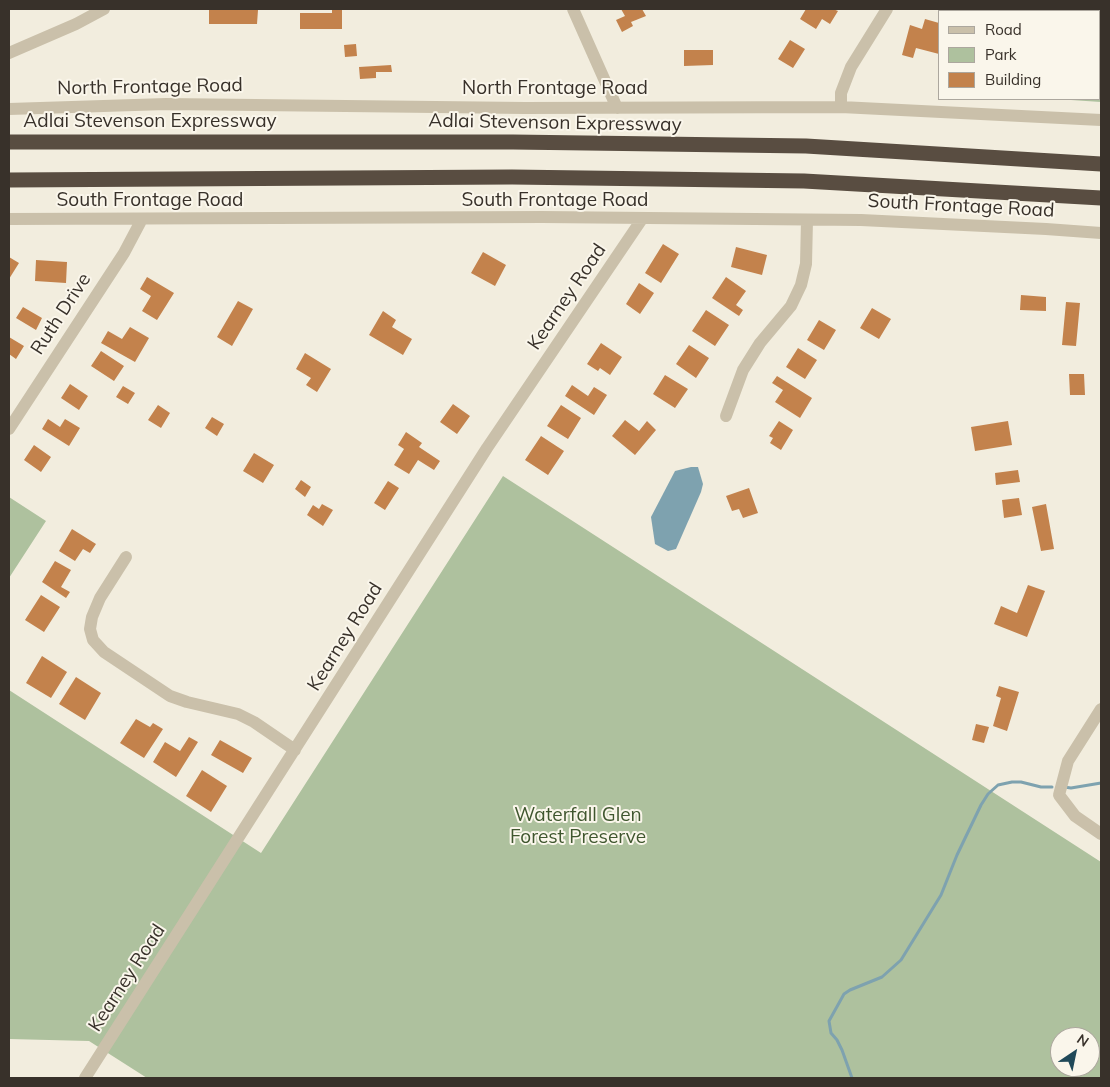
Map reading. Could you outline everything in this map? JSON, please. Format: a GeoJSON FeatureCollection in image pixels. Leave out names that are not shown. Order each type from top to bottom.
{"type":"FeatureCollection","features":[{"type":"Feature","properties":{"kind":"highway","name":"Adlai Stevenson Expressway"},"geometry":{"type":"LineString","coordinates":[[9,142],[494,142],[806,146],[1101,164]]}},
{"type":"Feature","properties":{"kind":"highway"},"geometry":{"type":"LineString","coordinates":[[9,180],[512,177],[804,181],[1101,198]]}},
{"type":"Feature","properties":{"kind":"street"},"geometry":{"type":"LineString","coordinates":[[9,53],[104,9]]}},
{"type":"Feature","properties":{"kind":"street"},"geometry":{"type":"LineString","coordinates":[[574,9],[617,108]]}},
{"type":"Feature","properties":{"kind":"street"},"geometry":{"type":"LineString","coordinates":[[842,107],[840,93],[851,67],[887,9]]}},
{"type":"Feature","properties":{"kind":"street","name":"North Frontage Road"},"geometry":{"type":"LineString","coordinates":[[9,108],[166,104],[375,107],[842,107],[1101,120]]}},
{"type":"Feature","properties":{"kind":"street","name":"South Frontage Road"},"geometry":{"type":"LineString","coordinates":[[9,219],[542,217],[807,220],[940,223],[1101,233]]}},
{"type":"Feature","properties":{"kind":"street","name":"Ruth Drive"},"geometry":{"type":"LineString","coordinates":[[9,429],[124,253],[142,219]]}},
{"type":"Feature","properties":{"kind":"street","name":"Kearney Road"},"geometry":{"type":"LineString","coordinates":[[85,1078],[487,448],[642,219]]}},
{"type":"Feature","properties":{"kind":"street"},"geometry":{"type":"LineString","coordinates":[[726,416],[735,388],[747,363],[760,343],[791,306],[801,285],[806,264],[807,220]]}},
{"type":"Feature","properties":{"kind":"street"},"geometry":{"type":"LineString","coordinates":[[126,557],[100,598],[92,617],[90,629],[93,640],[104,652],[170,696],[238,714],[295,750]]}},
{"type":"Feature","properties":{"kind":"street"},"geometry":{"type":"LineString","coordinates":[[1101,709],[1068,761],[1060,795],[1075,816],[1101,834]]}},
{"type":"Feature","properties":{"kind":"green space"},"geometry":{"type":"Polygon","coordinates":[[[1100,20],[1101,102],[1071,100],[1100,100],[1100,20]]]}},
{"type":"Feature","properties":{"kind":"green space","name":"Waterfall Glen Forest Preserve"},"geometry":{"type":"Polygon","coordinates":[[[503,476],[1101,862],[1101,1078],[147,1078],[89,1041],[9,1039],[9,690],[261,853],[503,476]]]}},
{"type":"Feature","properties":{"kind":"green space"},"geometry":{"type":"Polygon","coordinates":[[[9,497],[46,521],[9,578],[9,497]]]}},
{"type":"Feature","properties":{"kind":"water"},"geometry":{"type":"Polygon","coordinates":[[[698,467],[703,484],[701,492],[676,549],[668,551],[655,544],[651,517],[675,471],[698,467]]]}},
{"type":"Feature","properties":{"kind":"building"},"geometry":{"type":"Polygon","coordinates":[[[209,9],[258,10],[257,24],[209,24],[209,9]]]}},
{"type":"Feature","properties":{"kind":"building"},"geometry":{"type":"Polygon","coordinates":[[[332,9],[342,9],[342,29],[300,29],[300,13],[332,13],[332,9]]]}},
{"type":"Feature","properties":{"kind":"building"},"geometry":{"type":"Polygon","coordinates":[[[621,9],[642,9],[646,16],[631,22],[633,26],[622,32],[616,20],[625,16],[621,9]]]}},
{"type":"Feature","properties":{"kind":"building"},"geometry":{"type":"Polygon","coordinates":[[[806,9],[833,9],[838,11],[830,24],[822,19],[816,29],[800,19],[806,9]]]}},
{"type":"Feature","properties":{"kind":"building"},"geometry":{"type":"Polygon","coordinates":[[[925,19],[938,23],[938,54],[916,48],[913,58],[902,55],[910,25],[922,29],[925,19]]]}},
{"type":"Feature","properties":{"kind":"building"},"geometry":{"type":"Polygon","coordinates":[[[790,40],[805,49],[793,68],[778,59],[790,40]]]}},
{"type":"Feature","properties":{"kind":"building"},"geometry":{"type":"Polygon","coordinates":[[[356,44],[357,56],[345,57],[344,45],[356,44]]]}},
{"type":"Feature","properties":{"kind":"building"},"geometry":{"type":"Polygon","coordinates":[[[684,50],[713,50],[713,65],[684,66],[684,50]]]}},
{"type":"Feature","properties":{"kind":"building"},"geometry":{"type":"Polygon","coordinates":[[[391,65],[392,72],[376,72],[376,78],[360,79],[359,67],[391,65]]]}},
{"type":"Feature","properties":{"kind":"building"},"geometry":{"type":"Polygon","coordinates":[[[663,244],[679,254],[661,283],[645,273],[663,244]]]}},
{"type":"Feature","properties":{"kind":"building"},"geometry":{"type":"Polygon","coordinates":[[[736,247],[767,255],[762,275],[731,267],[736,247]]]}},
{"type":"Feature","properties":{"kind":"building"},"geometry":{"type":"Polygon","coordinates":[[[483,252],[506,265],[495,286],[471,273],[483,252]]]}},
{"type":"Feature","properties":{"kind":"building"},"geometry":{"type":"Polygon","coordinates":[[[9,257],[19,263],[9,279],[9,257]]]}},
{"type":"Feature","properties":{"kind":"building"},"geometry":{"type":"Polygon","coordinates":[[[36,260],[67,262],[66,283],[35,281],[36,260]]]}},
{"type":"Feature","properties":{"kind":"building"},"geometry":{"type":"Polygon","coordinates":[[[147,277],[174,293],[157,320],[142,311],[151,296],[140,289],[147,277]]]}},
{"type":"Feature","properties":{"kind":"building"},"geometry":{"type":"Polygon","coordinates":[[[726,277],[746,291],[736,305],[743,310],[739,316],[712,298],[726,277]]]}},
{"type":"Feature","properties":{"kind":"building"},"geometry":{"type":"Polygon","coordinates":[[[639,283],[654,293],[640,314],[626,304],[639,283]]]}},
{"type":"Feature","properties":{"kind":"building"},"geometry":{"type":"Polygon","coordinates":[[[1021,295],[1046,297],[1046,311],[1020,310],[1021,295]]]}},
{"type":"Feature","properties":{"kind":"building"},"geometry":{"type":"Polygon","coordinates":[[[238,301],[253,309],[232,346],[217,337],[238,301]]]}},
{"type":"Feature","properties":{"kind":"building"},"geometry":{"type":"Polygon","coordinates":[[[1066,302],[1080,303],[1076,346],[1062,345],[1066,302]]]}},
{"type":"Feature","properties":{"kind":"building"},"geometry":{"type":"Polygon","coordinates":[[[23,307],[42,318],[36,330],[16,318],[23,307]]]}},
{"type":"Feature","properties":{"kind":"building"},"geometry":{"type":"Polygon","coordinates":[[[872,308],[891,319],[879,339],[860,328],[872,308]]]}},
{"type":"Feature","properties":{"kind":"building"},"geometry":{"type":"Polygon","coordinates":[[[706,310],[729,325],[715,346],[692,331],[706,310]]]}},
{"type":"Feature","properties":{"kind":"building"},"geometry":{"type":"Polygon","coordinates":[[[383,311],[396,320],[392,327],[412,339],[403,355],[369,335],[383,311]]]}},
{"type":"Feature","properties":{"kind":"building"},"geometry":{"type":"Polygon","coordinates":[[[819,320],[836,330],[824,350],[807,340],[819,320]]]}},
{"type":"Feature","properties":{"kind":"building"},"geometry":{"type":"Polygon","coordinates":[[[130,327],[149,338],[135,362],[101,343],[108,331],[122,339],[130,327]]]}},
{"type":"Feature","properties":{"kind":"building"},"geometry":{"type":"Polygon","coordinates":[[[9,337],[24,346],[16,359],[9,354],[9,337]]]}},
{"type":"Feature","properties":{"kind":"building"},"geometry":{"type":"Polygon","coordinates":[[[601,343],[622,357],[610,375],[600,368],[598,371],[587,364],[601,343]]]}},
{"type":"Feature","properties":{"kind":"building"},"geometry":{"type":"Polygon","coordinates":[[[689,345],[709,358],[696,378],[676,364],[689,345]]]}},
{"type":"Feature","properties":{"kind":"building"},"geometry":{"type":"Polygon","coordinates":[[[798,348],[817,360],[805,379],[786,367],[798,348]]]}},
{"type":"Feature","properties":{"kind":"building"},"geometry":{"type":"Polygon","coordinates":[[[101,351],[124,366],[114,381],[91,366],[101,351]]]}},
{"type":"Feature","properties":{"kind":"building"},"geometry":{"type":"Polygon","coordinates":[[[305,353],[331,369],[317,392],[306,385],[311,378],[296,369],[305,353]]]}},
{"type":"Feature","properties":{"kind":"building"},"geometry":{"type":"Polygon","coordinates":[[[1069,374],[1084,374],[1085,395],[1070,395],[1069,374]]]}},
{"type":"Feature","properties":{"kind":"building"},"geometry":{"type":"Polygon","coordinates":[[[665,375],[688,389],[675,408],[653,394],[665,375]]]}},
{"type":"Feature","properties":{"kind":"building"},"geometry":{"type":"Polygon","coordinates":[[[777,376],[812,398],[800,418],[775,402],[783,390],[772,383],[777,376]]]}},
{"type":"Feature","properties":{"kind":"building"},"geometry":{"type":"Polygon","coordinates":[[[70,384],[88,396],[79,410],[61,398],[70,384]]]}},
{"type":"Feature","properties":{"kind":"building"},"geometry":{"type":"Polygon","coordinates":[[[572,385],[588,396],[594,387],[607,395],[594,415],[565,396],[572,385]]]}},
{"type":"Feature","properties":{"kind":"building"},"geometry":{"type":"Polygon","coordinates":[[[123,386],[135,393],[128,404],[116,397],[123,386]]]}},
{"type":"Feature","properties":{"kind":"building"},"geometry":{"type":"Polygon","coordinates":[[[453,404],[470,416],[457,434],[440,422],[453,404]]]}},
{"type":"Feature","properties":{"kind":"building"},"geometry":{"type":"Polygon","coordinates":[[[158,405],[170,413],[161,428],[148,420],[158,405]]]}},
{"type":"Feature","properties":{"kind":"building"},"geometry":{"type":"Polygon","coordinates":[[[561,405],[581,418],[568,439],[547,426],[561,405]]]}},
{"type":"Feature","properties":{"kind":"building"},"geometry":{"type":"Polygon","coordinates":[[[212,417],[224,424],[217,436],[205,428],[212,417]]]}},
{"type":"Feature","properties":{"kind":"building"},"geometry":{"type":"Polygon","coordinates":[[[48,419],[60,427],[65,419],[80,428],[69,446],[42,429],[48,419]]]}},
{"type":"Feature","properties":{"kind":"building"},"geometry":{"type":"Polygon","coordinates":[[[625,420],[639,431],[647,421],[656,430],[635,455],[612,436],[625,420]]]}},
{"type":"Feature","properties":{"kind":"building"},"geometry":{"type":"Polygon","coordinates":[[[779,421],[793,430],[781,450],[770,443],[773,438],[769,436],[779,421]]]}},
{"type":"Feature","properties":{"kind":"building"},"geometry":{"type":"Polygon","coordinates":[[[1008,421],[1012,445],[975,451],[971,427],[1008,421]]]}},
{"type":"Feature","properties":{"kind":"building"},"geometry":{"type":"Polygon","coordinates":[[[406,432],[422,443],[419,447],[440,461],[434,470],[418,460],[409,474],[394,465],[404,449],[398,445],[406,432]]]}},
{"type":"Feature","properties":{"kind":"building"},"geometry":{"type":"Polygon","coordinates":[[[541,436],[564,451],[548,475],[525,460],[541,436]]]}},
{"type":"Feature","properties":{"kind":"building"},"geometry":{"type":"Polygon","coordinates":[[[34,445],[51,457],[41,472],[24,460],[34,445]]]}},
{"type":"Feature","properties":{"kind":"building"},"geometry":{"type":"Polygon","coordinates":[[[254,453],[274,465],[263,483],[243,471],[254,453]]]}},
{"type":"Feature","properties":{"kind":"building"},"geometry":{"type":"Polygon","coordinates":[[[1018,470],[1020,482],[996,485],[995,473],[1018,470]]]}},
{"type":"Feature","properties":{"kind":"building"},"geometry":{"type":"Polygon","coordinates":[[[301,480],[311,487],[305,497],[295,489],[301,480]]]}},
{"type":"Feature","properties":{"kind":"building"},"geometry":{"type":"Polygon","coordinates":[[[388,481],[399,488],[385,510],[374,503],[388,481]]]}},
{"type":"Feature","properties":{"kind":"building"},"geometry":{"type":"Polygon","coordinates":[[[749,488],[758,513],[743,518],[739,509],[732,511],[726,496],[749,488]]]}},
{"type":"Feature","properties":{"kind":"building"},"geometry":{"type":"Polygon","coordinates":[[[1019,498],[1022,515],[1004,518],[1002,500],[1019,498]]]}},
{"type":"Feature","properties":{"kind":"building"},"geometry":{"type":"Polygon","coordinates":[[[322,504],[333,510],[323,526],[307,515],[313,505],[319,509],[322,504]]]}},
{"type":"Feature","properties":{"kind":"building"},"geometry":{"type":"Polygon","coordinates":[[[1046,504],[1054,549],[1041,551],[1032,507],[1046,504]]]}},
{"type":"Feature","properties":{"kind":"building"},"geometry":{"type":"Polygon","coordinates":[[[72,529],[96,544],[90,553],[83,549],[75,561],[59,551],[72,529]]]}},
{"type":"Feature","properties":{"kind":"building"},"geometry":{"type":"Polygon","coordinates":[[[55,561],[71,570],[61,587],[70,592],[66,598],[42,582],[55,561]]]}},
{"type":"Feature","properties":{"kind":"building"},"geometry":{"type":"Polygon","coordinates":[[[1028,585],[1045,591],[1027,637],[994,624],[1001,606],[1017,613],[1028,585]]]}},
{"type":"Feature","properties":{"kind":"building"},"geometry":{"type":"Polygon","coordinates":[[[41,595],[60,607],[44,632],[25,620],[41,595]]]}},
{"type":"Feature","properties":{"kind":"building"},"geometry":{"type":"Polygon","coordinates":[[[42,656],[67,672],[51,698],[26,683],[42,656]]]}},
{"type":"Feature","properties":{"kind":"building"},"geometry":{"type":"Polygon","coordinates":[[[76,677],[101,693],[85,720],[59,704],[76,677]]]}},
{"type":"Feature","properties":{"kind":"building"},"geometry":{"type":"Polygon","coordinates":[[[999,686],[1019,692],[1007,731],[993,726],[1001,698],[996,696],[999,686]]]}},
{"type":"Feature","properties":{"kind":"building"},"geometry":{"type":"Polygon","coordinates":[[[136,719],[150,727],[153,723],[163,729],[144,758],[120,743],[136,719]]]}},
{"type":"Feature","properties":{"kind":"building"},"geometry":{"type":"Polygon","coordinates":[[[976,724],[989,727],[984,743],[972,740],[976,724]]]}},
{"type":"Feature","properties":{"kind":"building"},"geometry":{"type":"Polygon","coordinates":[[[189,737],[198,742],[176,777],[153,762],[165,742],[180,751],[189,737]]]}},
{"type":"Feature","properties":{"kind":"building"},"geometry":{"type":"Polygon","coordinates":[[[220,740],[252,758],[243,773],[211,755],[220,740]]]}},
{"type":"Feature","properties":{"kind":"building"},"geometry":{"type":"Polygon","coordinates":[[[202,770],[227,786],[211,812],[186,796],[202,770]]]}},
{"type":"Feature","properties":{"kind":"waterway"},"geometry":{"type":"LineString","coordinates":[[852,1078],[842,1050],[831,1033],[829,1021],[844,994],[882,977],[901,960],[941,895],[957,855],[988,794],[998,785],[1012,782],[1052,787]]}},
{"type":"Feature","properties":{"kind":"waterway"},"geometry":{"type":"LineString","coordinates":[[1064,787],[1071,788],[1101,783]]}}]}
